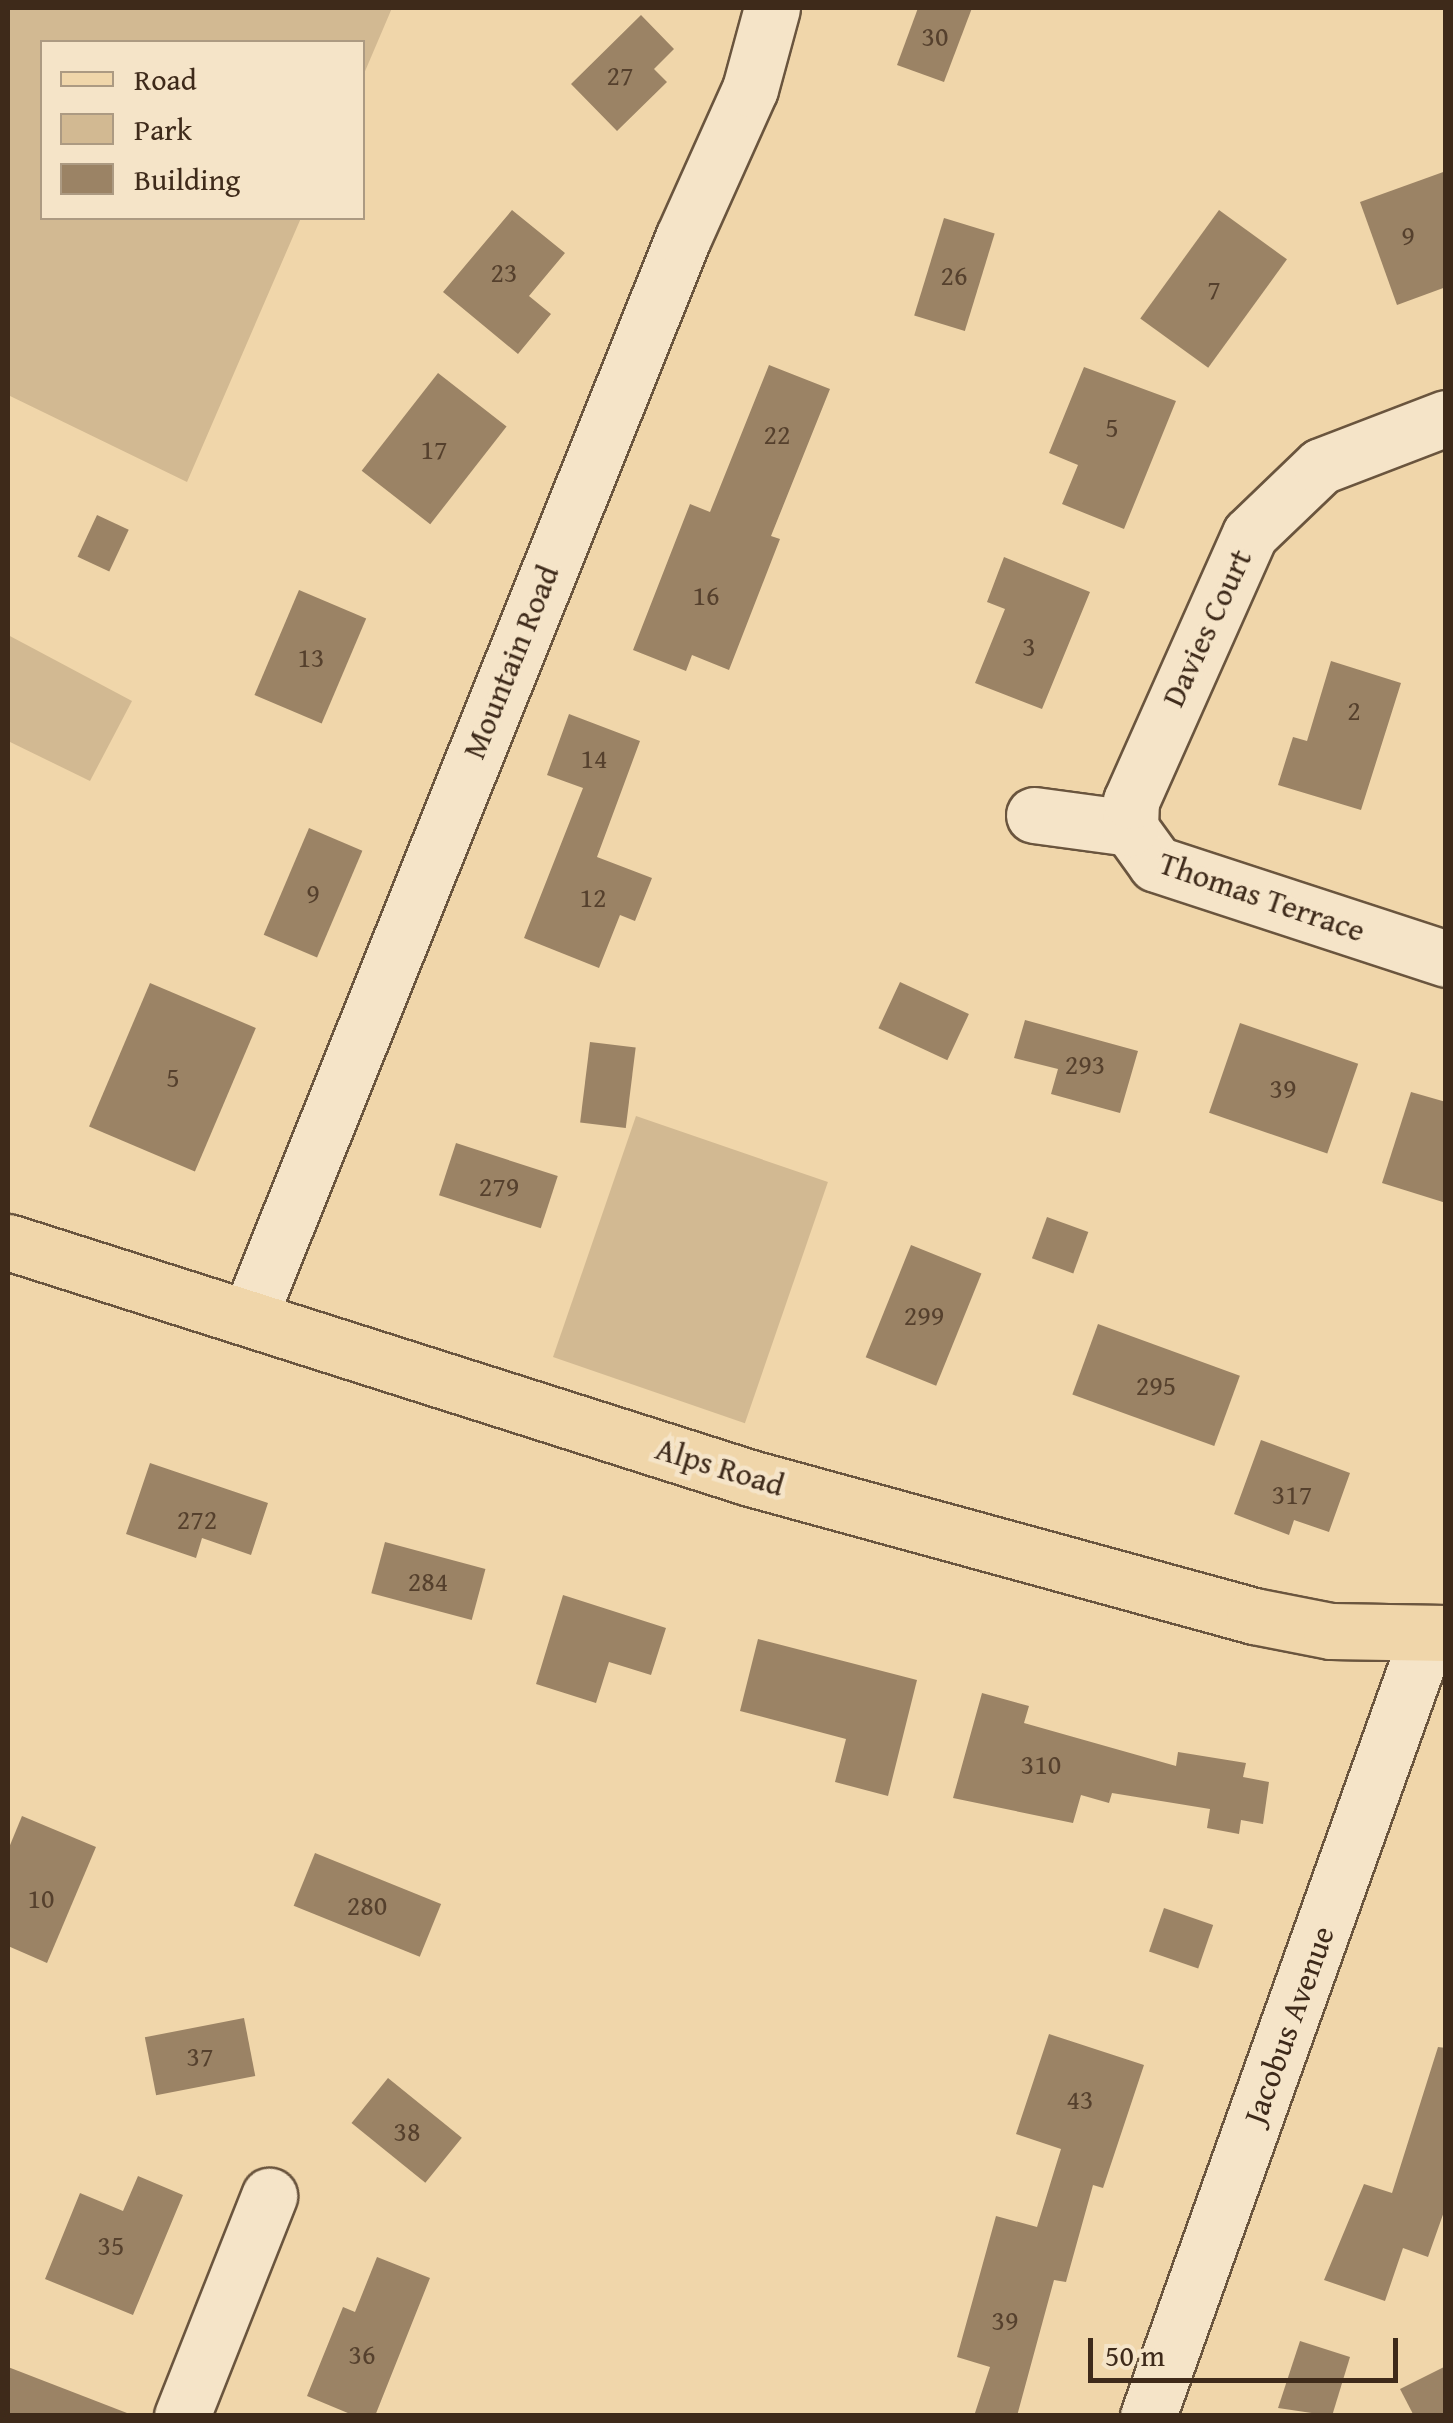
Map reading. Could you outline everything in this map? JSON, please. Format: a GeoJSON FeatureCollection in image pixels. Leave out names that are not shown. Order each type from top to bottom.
{"type":"FeatureCollection","features":[{"type":"Feature","properties":{"kind":"main road","name":"Alps Road"},"geometry":{"type":"LineString","coordinates":[[8,1242],[750,1478],[1254,1616],[1332,1632],[1437,1634]]}},
{"type":"Feature","properties":{"kind":"street","name":"Mountain Road"},"geometry":{"type":"LineString","coordinates":[[248,1317],[750,89],[772,8]]}},
{"type":"Feature","properties":{"kind":"street","name":"Davies Court"},"geometry":{"type":"LineString","coordinates":[[1130,828],[1130,801],[1250,534],[1321,466],[1446,418]]}},
{"type":"Feature","properties":{"kind":"street","name":"Thomas Terrace"},"geometry":{"type":"LineString","coordinates":[[1034,815],[1130,828],[1156,864],[1446,959]]}},
{"type":"Feature","properties":{"kind":"street","name":"Jacobus Avenue"},"geometry":{"type":"LineString","coordinates":[[1148,2416],[1437,1634]]}},
{"type":"Feature","properties":{"kind":"street"},"geometry":{"type":"LineString","coordinates":[[182,2416],[269,2196]]}},
{"type":"Feature","properties":{"kind":"green space"},"geometry":{"type":"Polygon","coordinates":[[[8,8],[392,8],[365,71],[365,40],[40,40],[40,220],[300,220],[187,482],[8,395],[8,8]]]}},
{"type":"Feature","properties":{"kind":"green space"},"geometry":{"type":"Polygon","coordinates":[[[8,635],[132,701],[90,781],[8,741],[8,635]]]}},
{"type":"Feature","properties":{"kind":"green space"},"geometry":{"type":"Polygon","coordinates":[[[636,1116],[828,1182],[745,1423],[553,1357],[636,1116]]]}},
{"type":"Feature","properties":{"kind":"building"},"geometry":{"type":"Polygon","coordinates":[[[918,8],[972,8],[944,82],[897,65],[918,8]]]}},
{"type":"Feature","properties":{"kind":"building"},"geometry":{"type":"Polygon","coordinates":[[[641,15],[674,49],[654,69],[667,82],[617,131],[571,84],[641,15]]]}},
{"type":"Feature","properties":{"kind":"building"},"geometry":{"type":"Polygon","coordinates":[[[1446,171],[1446,287],[1397,305],[1360,202],[1446,171]]]}},
{"type":"Feature","properties":{"kind":"building"},"geometry":{"type":"Polygon","coordinates":[[[512,210],[565,253],[529,296],[551,314],[518,354],[443,292],[512,210]]]}},
{"type":"Feature","properties":{"kind":"building"},"geometry":{"type":"Polygon","coordinates":[[[1219,210],[1287,259],[1208,368],[1140,318],[1219,210]]]}},
{"type":"Feature","properties":{"kind":"building"},"geometry":{"type":"Polygon","coordinates":[[[944,218],[995,233],[965,331],[914,316],[944,218]]]}},
{"type":"Feature","properties":{"kind":"building"},"geometry":{"type":"Polygon","coordinates":[[[769,365],[830,389],[771,536],[780,539],[729,670],[692,655],[686,671],[633,650],[690,504],[710,512],[769,365]]]}},
{"type":"Feature","properties":{"kind":"building"},"geometry":{"type":"Polygon","coordinates":[[[1084,367],[1176,401],[1124,529],[1062,504],[1078,465],[1049,453],[1084,367]]]}},
{"type":"Feature","properties":{"kind":"building"},"geometry":{"type":"Polygon","coordinates":[[[438,373],[507,427],[430,524],[362,471],[438,373]]]}},
{"type":"Feature","properties":{"kind":"building"},"geometry":{"type":"Polygon","coordinates":[[[97,515],[129,530],[109,571],[78,557],[97,515]]]}},
{"type":"Feature","properties":{"kind":"building"},"geometry":{"type":"Polygon","coordinates":[[[1004,557],[1090,592],[1042,709],[975,683],[1005,609],[987,602],[1004,557]]]}},
{"type":"Feature","properties":{"kind":"building"},"geometry":{"type":"Polygon","coordinates":[[[299,590],[366,619],[322,723],[254,695],[299,590]]]}},
{"type":"Feature","properties":{"kind":"building"},"geometry":{"type":"Polygon","coordinates":[[[1331,661],[1401,683],[1361,810],[1278,785],[1293,737],[1307,741],[1331,661]]]}},
{"type":"Feature","properties":{"kind":"building"},"geometry":{"type":"Polygon","coordinates":[[[569,714],[640,741],[597,857],[652,878],[635,921],[620,915],[599,968],[524,938],[583,788],[547,775],[569,714]]]}},
{"type":"Feature","properties":{"kind":"building"},"geometry":{"type":"Polygon","coordinates":[[[309,828],[362,851],[317,957],[264,935],[309,828]]]}},
{"type":"Feature","properties":{"kind":"building"},"geometry":{"type":"Polygon","coordinates":[[[900,982],[969,1014],[947,1060],[878,1028],[900,982]]]}},
{"type":"Feature","properties":{"kind":"building"},"geometry":{"type":"Polygon","coordinates":[[[150,983],[256,1028],[195,1172],[89,1127],[150,983]]]}},
{"type":"Feature","properties":{"kind":"building"},"geometry":{"type":"Polygon","coordinates":[[[1025,1020],[1138,1051],[1120,1113],[1051,1094],[1058,1069],[1014,1058],[1025,1020]]]}},
{"type":"Feature","properties":{"kind":"building"},"geometry":{"type":"Polygon","coordinates":[[[1240,1023],[1358,1064],[1327,1154],[1209,1113],[1240,1023]]]}},
{"type":"Feature","properties":{"kind":"building"},"geometry":{"type":"Polygon","coordinates":[[[590,1042],[636,1048],[626,1128],[580,1122],[590,1042]]]}},
{"type":"Feature","properties":{"kind":"building"},"geometry":{"type":"Polygon","coordinates":[[[1411,1092],[1446,1102],[1446,1203],[1382,1183],[1411,1092]]]}},
{"type":"Feature","properties":{"kind":"building"},"geometry":{"type":"Polygon","coordinates":[[[456,1143],[558,1176],[541,1228],[439,1195],[456,1143]]]}},
{"type":"Feature","properties":{"kind":"building"},"geometry":{"type":"Polygon","coordinates":[[[1047,1217],[1088,1232],[1073,1273],[1032,1258],[1047,1217]]]}},
{"type":"Feature","properties":{"kind":"building"},"geometry":{"type":"Polygon","coordinates":[[[911,1245],[981,1273],[936,1386],[866,1357],[911,1245]]]}},
{"type":"Feature","properties":{"kind":"building"},"geometry":{"type":"Polygon","coordinates":[[[1098,1324],[1240,1376],[1214,1446],[1072,1394],[1098,1324]]]}},
{"type":"Feature","properties":{"kind":"building"},"geometry":{"type":"Polygon","coordinates":[[[1261,1440],[1350,1473],[1329,1532],[1294,1520],[1289,1535],[1234,1514],[1261,1440]]]}},
{"type":"Feature","properties":{"kind":"building"},"geometry":{"type":"Polygon","coordinates":[[[150,1463],[268,1503],[251,1555],[202,1538],[196,1558],[126,1534],[150,1463]]]}},
{"type":"Feature","properties":{"kind":"building"},"geometry":{"type":"Polygon","coordinates":[[[385,1542],[485,1569],[472,1620],[371,1593],[385,1542]]]}},
{"type":"Feature","properties":{"kind":"building"},"geometry":{"type":"Polygon","coordinates":[[[563,1595],[666,1628],[651,1675],[609,1662],[596,1703],[536,1684],[563,1595]]]}},
{"type":"Feature","properties":{"kind":"building"},"geometry":{"type":"Polygon","coordinates":[[[758,1639],[917,1680],[888,1796],[835,1782],[846,1739],[740,1711],[758,1639]]]}},
{"type":"Feature","properties":{"kind":"building"},"geometry":{"type":"Polygon","coordinates":[[[982,1693],[1029,1706],[1024,1723],[1176,1766],[1178,1752],[1246,1763],[1243,1777],[1269,1782],[1263,1824],[1241,1820],[1239,1834],[1207,1828],[1210,1809],[1112,1793],[1109,1803],[1081,1795],[1073,1823],[953,1798],[982,1693]]]}},
{"type":"Feature","properties":{"kind":"building"},"geometry":{"type":"Polygon","coordinates":[[[22,1816],[96,1847],[47,1963],[8,1946],[8,1850],[22,1816]]]}},
{"type":"Feature","properties":{"kind":"building"},"geometry":{"type":"Polygon","coordinates":[[[315,1853],[441,1904],[420,1957],[294,1906],[315,1853]]]}},
{"type":"Feature","properties":{"kind":"building"},"geometry":{"type":"Polygon","coordinates":[[[1164,1908],[1213,1925],[1198,1968],[1149,1951],[1164,1908]]]}},
{"type":"Feature","properties":{"kind":"building"},"geometry":{"type":"Polygon","coordinates":[[[244,2018],[255,2076],[156,2095],[145,2037],[244,2018]]]}},
{"type":"Feature","properties":{"kind":"building"},"geometry":{"type":"Polygon","coordinates":[[[1049,2034],[1144,2065],[1103,2188],[1093,2185],[1066,2282],[1054,2280],[1017,2416],[974,2416],[990,2367],[957,2357],[996,2216],[1037,2227],[1061,2149],[1016,2134],[1049,2034]]]}},
{"type":"Feature","properties":{"kind":"building"},"geometry":{"type":"Polygon","coordinates":[[[1438,2047],[1446,2048],[1446,2206],[1428,2257],[1403,2248],[1385,2301],[1324,2280],[1364,2184],[1392,2193],[1438,2047]]]}},
{"type":"Feature","properties":{"kind":"building"},"geometry":{"type":"Polygon","coordinates":[[[388,2078],[462,2138],[425,2183],[351,2123],[388,2078]]]}},
{"type":"Feature","properties":{"kind":"building"},"geometry":{"type":"Polygon","coordinates":[[[138,2176],[183,2195],[133,2315],[45,2279],[80,2193],[123,2211],[138,2176]]]}},
{"type":"Feature","properties":{"kind":"building"},"geometry":{"type":"Polygon","coordinates":[[[377,2257],[430,2278],[375,2416],[355,2416],[307,2396],[343,2307],[355,2312],[377,2257]]]}},
{"type":"Feature","properties":{"kind":"building"},"geometry":{"type":"Polygon","coordinates":[[[1300,2341],[1350,2357],[1332,2416],[1278,2408],[1300,2341]]]}},
{"type":"Feature","properties":{"kind":"building"},"geometry":{"type":"Polygon","coordinates":[[[1446,2366],[1446,2416],[1414,2416],[1400,2389],[1446,2366]]]}},
{"type":"Feature","properties":{"kind":"building"},"geometry":{"type":"Polygon","coordinates":[[[8,2367],[127,2413],[126,2416],[8,2416],[8,2367]]]}}]}
